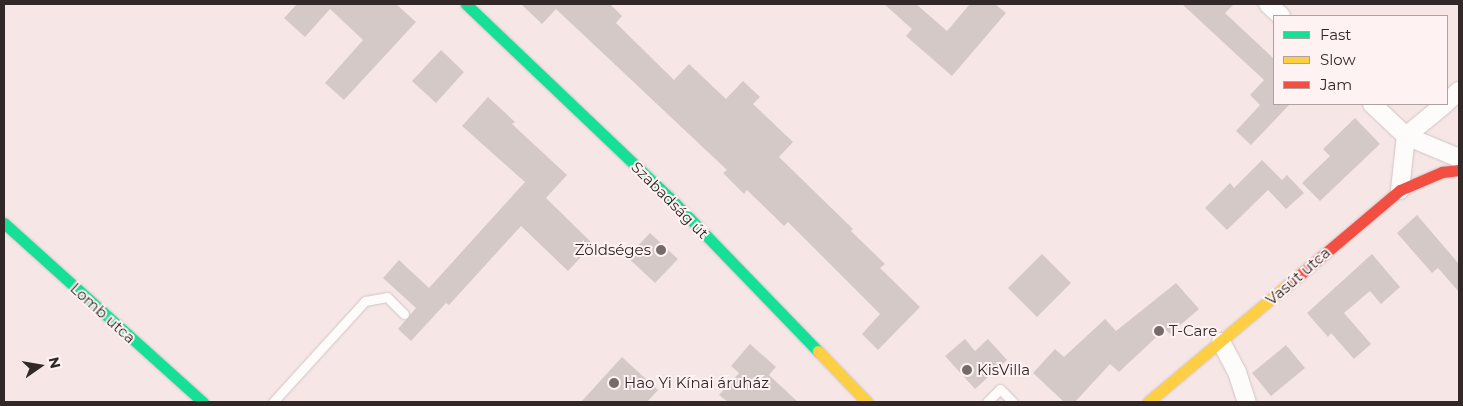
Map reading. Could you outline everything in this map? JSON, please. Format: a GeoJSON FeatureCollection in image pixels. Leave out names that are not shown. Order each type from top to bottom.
{"type":"FeatureCollection","features":[{"type":"Feature","properties":{"kind":"street","name":"Szabadság út"},"geometry":{"type":"LineString","coordinates":[[466,4],[670,198],[867,402]]}},
{"type":"Feature","properties":{"kind":"street"},"geometry":{"type":"LineString","coordinates":[[1268,4],[1280,15]]}},
{"type":"Feature","properties":{"kind":"street"},"geometry":{"type":"LineString","coordinates":[[1448,101],[1459,91]]}},
{"type":"Feature","properties":{"kind":"street"},"geometry":{"type":"LineString","coordinates":[[1373,105],[1406,136],[1459,158]]}},
{"type":"Feature","properties":{"kind":"street"},"geometry":{"type":"LineString","coordinates":[[1400,190],[1406,136],[1444,105]]}},
{"type":"Feature","properties":{"kind":"street","name":"Vasút utca"},"geometry":{"type":"LineString","coordinates":[[1148,402],[1400,190],[1442,172],[1459,170]]}},
{"type":"Feature","properties":{"kind":"street","name":"Lomb utca"},"geometry":{"type":"LineString","coordinates":[[4,223],[203,402]]}},
{"type":"Feature","properties":{"kind":"street"},"geometry":{"type":"LineString","coordinates":[[1221,342],[1237,372],[1247,402]]}},
{"type":"Feature","properties":{"kind":"lane"},"geometry":{"type":"LineString","coordinates":[[273,402],[365,301],[387,297],[404,314]]}},
{"type":"Feature","properties":{"kind":"lane"},"geometry":{"type":"LineString","coordinates":[[987,402],[1000,389],[1013,402]]}},
{"type":"Feature","properties":{"kind":"building"},"geometry":{"type":"Polygon","coordinates":[[[297,4],[396,4],[416,22],[344,100],[325,83],[363,40],[330,9],[305,37],[284,18],[297,4]]]}},
{"type":"Feature","properties":{"kind":"building"},"geometry":{"type":"Polygon","coordinates":[[[521,4],[610,4],[622,16],[616,23],[674,80],[689,64],[726,99],[743,81],[760,97],[753,104],[793,142],[779,157],[853,229],[851,231],[885,264],[880,268],[920,307],[878,350],[862,334],[880,314],[788,222],[784,226],[747,190],[744,194],[723,173],[727,170],[556,9],[542,24],[521,4]]]}},
{"type":"Feature","properties":{"kind":"building"},"geometry":{"type":"Polygon","coordinates":[[[884,4],[916,4],[947,31],[970,4],[995,4],[1006,13],[952,76],[906,36],[912,29],[884,4]]]}},
{"type":"Feature","properties":{"kind":"building"},"geometry":{"type":"Polygon","coordinates":[[[1182,4],[1234,4],[1225,13],[1273,58],[1273,105],[1289,105],[1251,145],[1236,131],[1260,105],[1250,95],[1264,80],[1182,4]]]}},
{"type":"Feature","properties":{"kind":"building"},"geometry":{"type":"Polygon","coordinates":[[[441,50],[464,72],[436,103],[412,81],[441,50]]]}},
{"type":"Feature","properties":{"kind":"building"},"geometry":{"type":"Polygon","coordinates":[[[488,97],[515,122],[512,124],[567,175],[546,198],[593,244],[568,271],[521,226],[449,305],[446,303],[411,341],[398,329],[416,308],[383,278],[399,260],[429,288],[525,182],[462,126],[488,97]]]}},
{"type":"Feature","properties":{"kind":"building"},"geometry":{"type":"Polygon","coordinates":[[[1355,118],[1380,144],[1320,201],[1302,183],[1330,156],[1323,149],[1355,118]]]}},
{"type":"Feature","properties":{"kind":"building"},"geometry":{"type":"Polygon","coordinates":[[[1262,160],[1282,180],[1287,175],[1304,193],[1286,209],[1268,190],[1227,230],[1205,208],[1230,183],[1234,188],[1262,160]]]}},
{"type":"Feature","properties":{"kind":"building"},"geometry":{"type":"Polygon","coordinates":[[[1417,215],[1459,264],[1459,292],[1438,268],[1432,273],[1397,233],[1417,215]]]}},
{"type":"Feature","properties":{"kind":"building"},"geometry":{"type":"Polygon","coordinates":[[[650,233],[678,259],[655,283],[627,257],[650,233]]]}},
{"type":"Feature","properties":{"kind":"building"},"geometry":{"type":"Polygon","coordinates":[[[1042,254],[1071,283],[1037,317],[1008,288],[1042,254]]]}},
{"type":"Feature","properties":{"kind":"building"},"geometry":{"type":"Polygon","coordinates":[[[1372,254],[1400,287],[1381,304],[1370,291],[1344,313],[1371,344],[1354,359],[1331,333],[1328,337],[1307,313],[1372,254]]]}},
{"type":"Feature","properties":{"kind":"building"},"geometry":{"type":"Polygon","coordinates":[[[1176,283],[1199,309],[1170,334],[1165,329],[1119,372],[1110,364],[1075,402],[1064,402],[1033,373],[1055,349],[1064,357],[1105,319],[1116,331],[1176,283]]]}},
{"type":"Feature","properties":{"kind":"building"},"geometry":{"type":"Polygon","coordinates":[[[965,339],[975,351],[988,339],[1007,360],[975,389],[945,356],[965,339]]]}},
{"type":"Feature","properties":{"kind":"building"},"geometry":{"type":"Polygon","coordinates":[[[750,344],[776,367],[769,375],[798,402],[728,402],[719,395],[739,373],[731,366],[750,344]]]}},
{"type":"Feature","properties":{"kind":"building"},"geometry":{"type":"Polygon","coordinates":[[[1286,345],[1305,368],[1271,396],[1252,373],[1286,345]]]}},
{"type":"Feature","properties":{"kind":"building"},"geometry":{"type":"Polygon","coordinates":[[[622,357],[658,390],[647,402],[581,402],[622,357]]]}},
{"type":"Feature","properties":{"kind":"traffic: fast"},"geometry":{"type":"LineString","coordinates":[[466,4],[670,198],[818,351]]}},
{"type":"Feature","properties":{"kind":"traffic: fast"},"geometry":{"type":"LineString","coordinates":[[4,223],[203,402]]}},
{"type":"Feature","properties":{"kind":"traffic: slow"},"geometry":{"type":"LineString","coordinates":[[1148,402],[1290,283]]}},
{"type":"Feature","properties":{"kind":"traffic: slow"},"geometry":{"type":"LineString","coordinates":[[818,351],[867,402]]}},
{"type":"Feature","properties":{"kind":"traffic: jam"},"geometry":{"type":"LineString","coordinates":[[1290,283],[1400,190],[1442,172],[1459,170]]}},
{"type":"Feature","properties":{"kind":"place","name":"Zöldséges"},"geometry":{"type":"Point","coordinates":[661,250]}},
{"type":"Feature","properties":{"kind":"place","name":"T-Care"},"geometry":{"type":"Point","coordinates":[1159,331]}},
{"type":"Feature","properties":{"kind":"place","name":"KisVilla"},"geometry":{"type":"Point","coordinates":[967,370]}},
{"type":"Feature","properties":{"kind":"place","name":"Hao Yi Kínai áruház"},"geometry":{"type":"Point","coordinates":[614,383]}}]}
